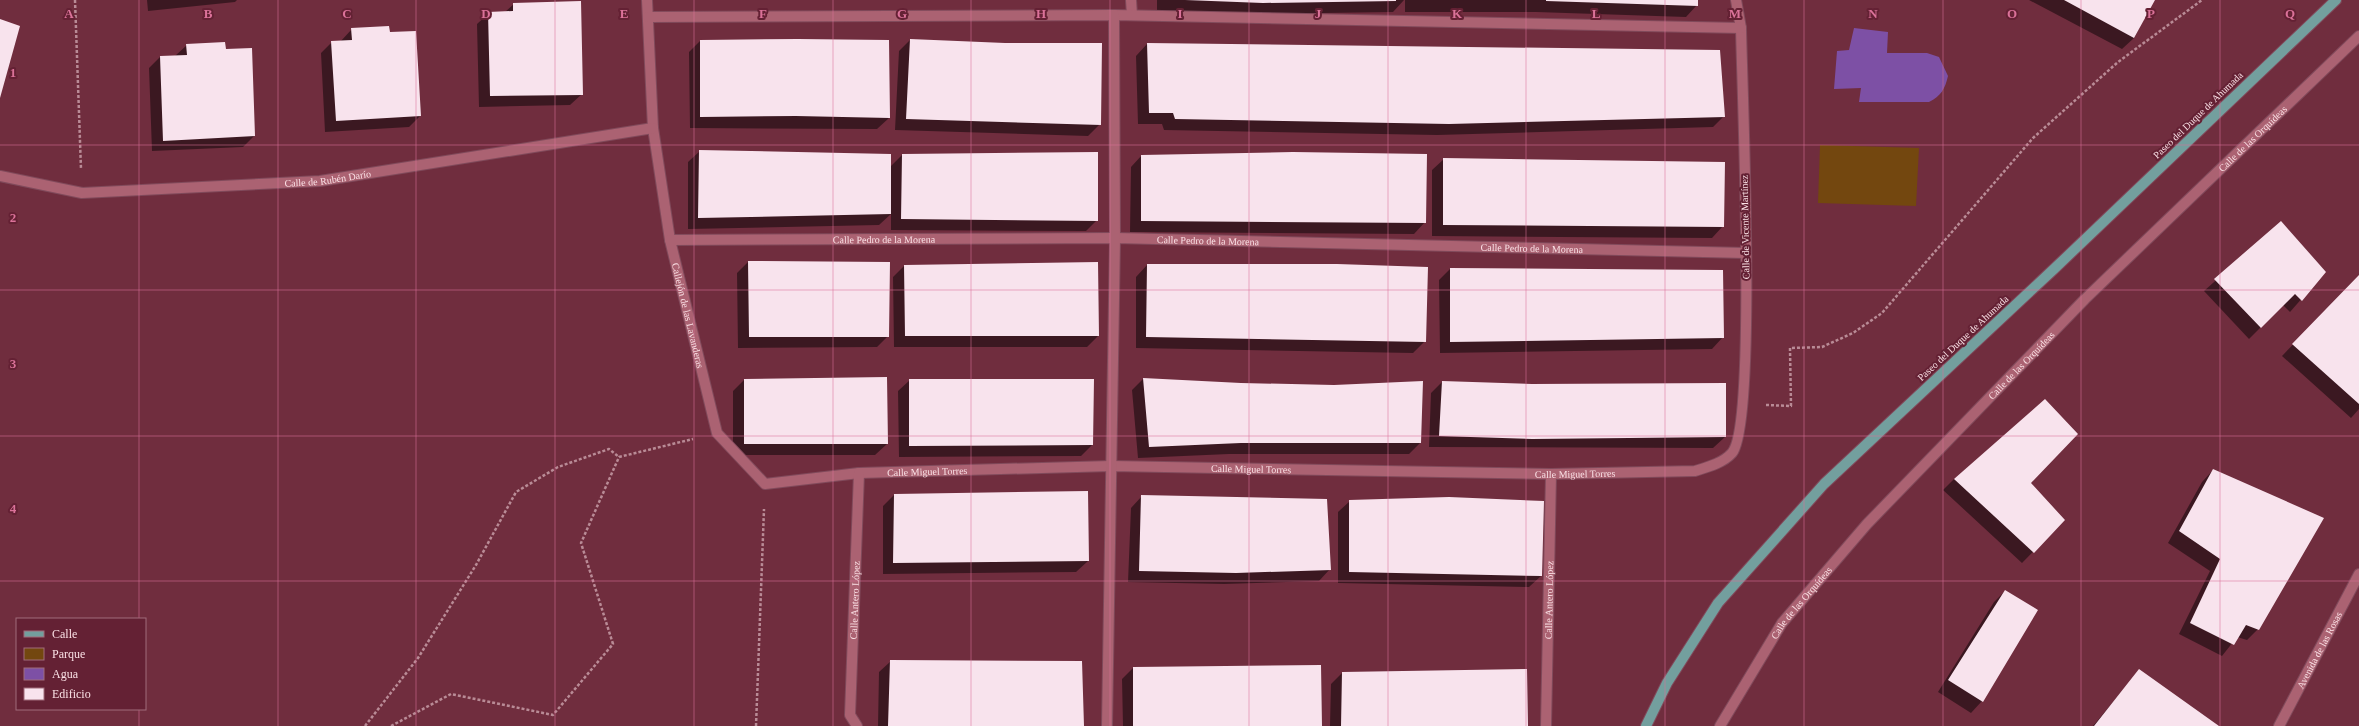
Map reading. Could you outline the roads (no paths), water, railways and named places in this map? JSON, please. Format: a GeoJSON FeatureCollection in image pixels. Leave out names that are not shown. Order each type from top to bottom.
{"type":"FeatureCollection","features":[{"type":"Feature","properties":{"kind":"main road","name":"Paseo del Duque de Ahumada"},"geometry":{"type":"LineString","coordinates":[[1646,726],[1666,683],[1718,603],[1824,484],[2055,268],[2336,0]]}},
{"type":"Feature","properties":{"kind":"street","name":"Callejón de las Lavanderas"},"geometry":{"type":"LineString","coordinates":[[647,0],[653,128],[670,240],[717,433],[765,484]]}},
{"type":"Feature","properties":{"kind":"street"},"geometry":{"type":"LineString","coordinates":[[1132,0],[1132,15]]}},
{"type":"Feature","properties":{"kind":"street","name":"Calle de Vicente Martínez"},"geometry":{"type":"LineString","coordinates":[[1733,452],[1740,430],[1744,404],[1746,253],[1741,28],[1736,0]]}},
{"type":"Feature","properties":{"kind":"street"},"geometry":{"type":"LineString","coordinates":[[1107,726],[1115,238],[1114,15]]}},
{"type":"Feature","properties":{"kind":"street"},"geometry":{"type":"LineString","coordinates":[[648,17],[1132,15],[1741,28]]}},
{"type":"Feature","properties":{"kind":"street","name":"Calle de las Orquídeas"},"geometry":{"type":"LineString","coordinates":[[1720,726],[1782,623],[1867,524],[2084,299],[2359,36]]}},
{"type":"Feature","properties":{"kind":"street","name":"Calle de Rubén Darío"},"geometry":{"type":"LineString","coordinates":[[0,176],[82,193],[320,181],[653,128]]}},
{"type":"Feature","properties":{"kind":"street","name":"Calle Pedro de la Morena"},"geometry":{"type":"LineString","coordinates":[[670,240],[1115,238],[1746,253]]}},
{"type":"Feature","properties":{"kind":"street","name":"Calle Miguel Torres"},"geometry":{"type":"LineString","coordinates":[[765,484],[859,473],[1111,466],[1552,474],[1695,471],[1716,464],[1733,452]]}},
{"type":"Feature","properties":{"kind":"street","name":"Calle Antero López"},"geometry":{"type":"LineString","coordinates":[[857,726],[850,715],[859,473]]}},
{"type":"Feature","properties":{"kind":"street","name":"Calle Antero López"},"geometry":{"type":"LineString","coordinates":[[1546,726],[1552,474]]}},
{"type":"Feature","properties":{"kind":"street","name":"Avenida de las Rosas"},"geometry":{"type":"LineString","coordinates":[[2279,726],[2359,574]]}},
{"type":"Feature","properties":{"kind":"water"},"geometry":{"type":"Polygon","coordinates":[[[1854,28],[1888,32],[1887,53],[1927,53],[1939,57],[1948,76],[1942,92],[1929,102],[1859,102],[1861,88],[1834,89],[1837,51],[1849,50],[1854,28]]]}}]}
